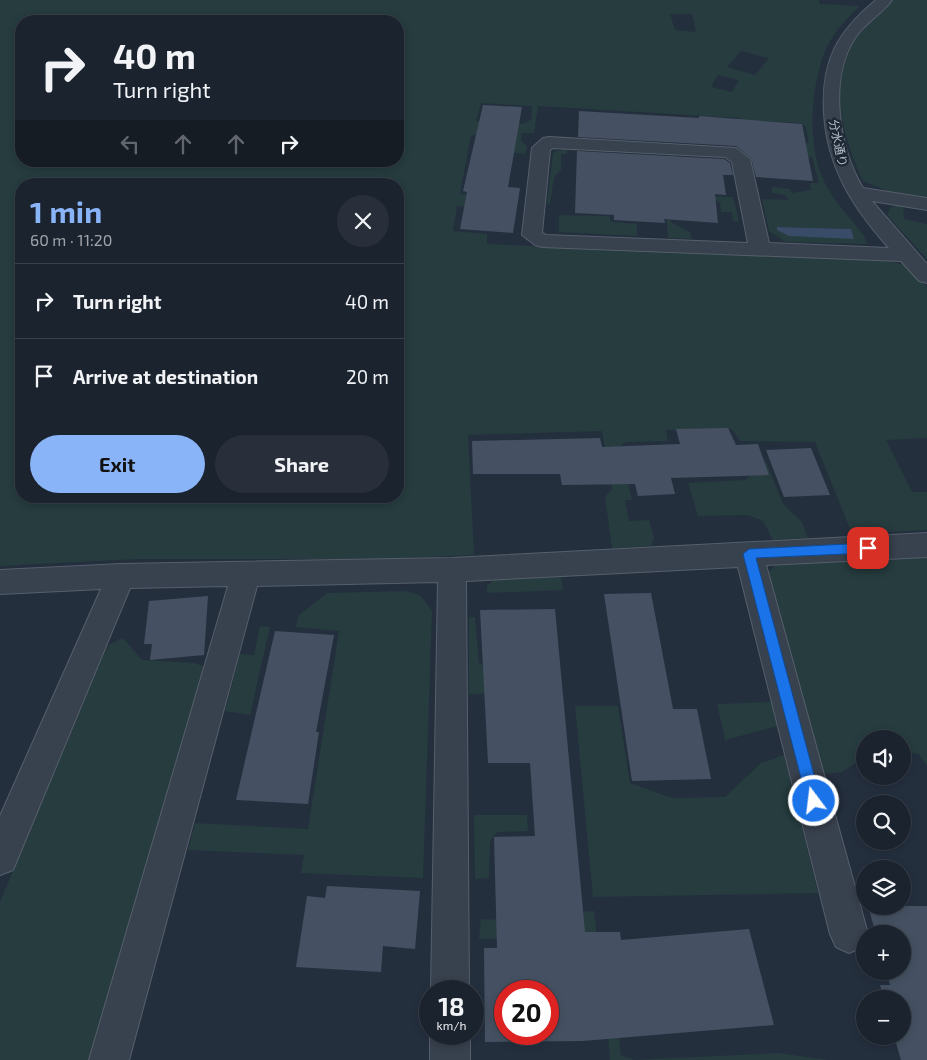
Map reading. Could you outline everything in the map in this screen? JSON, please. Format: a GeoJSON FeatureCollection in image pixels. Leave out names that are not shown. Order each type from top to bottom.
{"type":"FeatureCollection","features":[{"type":"Feature","properties":{"kind":"street","name":"分水通り"},"geometry":{"type":"LineString","coordinates":[[885,0],[851,33],[841,50],[834,68],[832,89],[833,122],[840,158],[857,193],[907,255],[927,276]]}},
{"type":"Feature","properties":{"kind":"street"},"geometry":{"type":"LineString","coordinates":[[760,250],[741,159],[729,152],[549,142],[541,148],[532,235],[542,241],[760,250],[907,255]]}},
{"type":"Feature","properties":{"kind":"street"},"geometry":{"type":"LineString","coordinates":[[857,193],[927,204]]}},
{"type":"Feature","properties":{"kind":"street"},"geometry":{"type":"LineString","coordinates":[[0,582],[121,576],[452,570],[927,545]]}},
{"type":"Feature","properties":{"kind":"street"},"geometry":{"type":"LineString","coordinates":[[749,554],[849,934]]}},
{"type":"Feature","properties":{"kind":"street"},"geometry":{"type":"LineString","coordinates":[[450,980],[452,570]]}},
{"type":"Feature","properties":{"kind":"street"},"geometry":{"type":"LineString","coordinates":[[109,1060],[246,575]]}},
{"type":"Feature","properties":{"kind":"street"},"geometry":{"type":"LineString","coordinates":[[0,858],[121,576]]}},
{"type":"Feature","properties":{"kind":"street"},"geometry":{"type":"LineString","coordinates":[[450,1045],[450,1060]]}},
{"type":"Feature","properties":{"kind":"green space"},"geometry":{"type":"Polygon","coordinates":[[[0,0],[819,0],[820,4],[860,6],[842,25],[827,47],[817,76],[814,94],[813,130],[817,163],[822,177],[836,200],[864,236],[867,244],[786,242],[769,231],[762,199],[788,200],[785,195],[772,193],[772,187],[790,189],[792,193],[811,190],[810,183],[819,183],[812,157],[797,156],[803,145],[809,142],[806,127],[801,123],[763,121],[743,146],[740,118],[538,106],[534,133],[522,133],[521,141],[527,146],[525,154],[513,153],[510,138],[471,135],[460,194],[493,196],[492,207],[457,206],[453,231],[487,234],[487,244],[885,261],[905,265],[927,287],[927,438],[886,440],[912,492],[927,492],[927,530],[852,534],[815,442],[740,441],[732,429],[666,430],[668,441],[626,442],[619,447],[632,500],[625,500],[629,521],[649,520],[654,537],[651,546],[612,548],[605,497],[612,489],[602,431],[468,435],[474,555],[379,559],[136,559],[0,566],[0,0]],[[670,14],[675,30],[696,32],[692,14],[670,14]],[[741,51],[727,67],[755,75],[768,58],[741,51]],[[718,75],[711,87],[732,92],[739,80],[718,75]],[[481,103],[476,121],[522,124],[531,120],[532,106],[481,103]],[[777,227],[854,239],[851,229],[777,227]]]}},
{"type":"Feature","properties":{"kind":"green space"},"geometry":{"type":"Polygon","coordinates":[[[892,0],[927,0],[927,197],[888,191],[863,181],[849,147],[844,128],[840,91],[841,73],[846,55],[862,27],[892,0]]]}},
{"type":"Feature","properties":{"kind":"green space"},"geometry":{"type":"Polygon","coordinates":[[[558,150],[567,150],[566,154],[561,154],[561,170],[554,177],[550,204],[547,204],[553,153],[558,150]]]}},
{"type":"Feature","properties":{"kind":"green space"},"geometry":{"type":"Polygon","coordinates":[[[668,154],[675,155],[680,181],[690,193],[733,197],[739,221],[733,221],[732,212],[721,212],[720,203],[715,200],[624,193],[624,182],[670,185],[668,154]]]}},
{"type":"Feature","properties":{"kind":"green space"},"geometry":{"type":"Polygon","coordinates":[[[903,204],[904,219],[927,224],[927,259],[887,215],[891,207],[903,204]]]}},
{"type":"Feature","properties":{"kind":"green space"},"geometry":{"type":"Polygon","coordinates":[[[666,214],[672,223],[690,232],[692,239],[668,238],[666,214]]]}},
{"type":"Feature","properties":{"kind":"green space"},"geometry":{"type":"Polygon","coordinates":[[[559,215],[609,216],[611,222],[637,224],[637,236],[559,232],[559,215]]]}},
{"type":"Feature","properties":{"kind":"green space"},"geometry":{"type":"Polygon","coordinates":[[[766,462],[783,504],[802,522],[808,538],[773,540],[763,521],[748,515],[698,516],[688,483],[745,480],[750,476],[745,463],[766,462]]]}},
{"type":"Feature","properties":{"kind":"green space"},"geometry":{"type":"Polygon","coordinates":[[[927,557],[927,766],[919,754],[911,752],[911,730],[856,730],[856,763],[842,772],[825,774],[794,749],[763,578],[776,565],[927,557]]]}},
{"type":"Feature","properties":{"kind":"green space"},"geometry":{"type":"Polygon","coordinates":[[[561,577],[563,590],[487,593],[487,586],[495,579],[561,577]]]}},
{"type":"Feature","properties":{"kind":"green space"},"geometry":{"type":"Polygon","coordinates":[[[407,591],[421,596],[432,611],[423,878],[301,873],[304,855],[188,850],[195,823],[308,829],[339,631],[296,627],[298,616],[327,593],[407,591]]]}},
{"type":"Feature","properties":{"kind":"green space"},"geometry":{"type":"Polygon","coordinates":[[[475,617],[479,663],[549,693],[469,694],[469,618],[475,617]]]}},
{"type":"Feature","properties":{"kind":"green space"},"geometry":{"type":"Polygon","coordinates":[[[260,626],[270,627],[250,715],[225,711],[240,654],[254,655],[260,626]]]}},
{"type":"Feature","properties":{"kind":"green space"},"geometry":{"type":"Polygon","coordinates":[[[123,638],[142,660],[194,663],[206,667],[90,1060],[0,1060],[0,902],[105,651],[110,644],[123,638]]]}},
{"type":"Feature","properties":{"kind":"green space"},"geometry":{"type":"Polygon","coordinates":[[[772,702],[777,726],[725,740],[717,704],[772,702]]]}},
{"type":"Feature","properties":{"kind":"green space"},"geometry":{"type":"Polygon","coordinates":[[[575,706],[618,706],[630,783],[672,798],[725,797],[761,763],[784,755],[818,893],[593,897],[575,706]]]}},
{"type":"Feature","properties":{"kind":"green space"},"geometry":{"type":"Polygon","coordinates":[[[474,815],[527,815],[528,831],[497,832],[490,841],[489,878],[475,879],[474,815]]]}},
{"type":"Feature","properties":{"kind":"green space"},"geometry":{"type":"Polygon","coordinates":[[[594,911],[597,938],[479,939],[481,919],[532,921],[537,913],[594,911]]]}},
{"type":"Feature","properties":{"kind":"green space"},"geometry":{"type":"Polygon","coordinates":[[[611,964],[621,1055],[635,1060],[610,1060],[602,965],[611,964]]]}},
{"type":"Feature","properties":{"kind":"green space"},"geometry":{"type":"Polygon","coordinates":[[[778,1053],[828,1060],[635,1060],[778,1053]]]}},
{"type":"Feature","properties":{"kind":"water"},"geometry":{"type":"Polygon","coordinates":[[[777,227],[851,229],[854,239],[789,236],[777,230],[777,227]]]}},
{"type":"Feature","properties":{"kind":"building"},"geometry":{"type":"Polygon","coordinates":[[[483,105],[522,107],[508,187],[520,188],[513,233],[460,229],[467,192],[463,191],[483,105]]]}},
{"type":"Feature","properties":{"kind":"building"},"geometry":{"type":"Polygon","coordinates":[[[579,111],[699,118],[699,116],[802,124],[813,181],[756,177],[751,158],[736,146],[578,137],[579,111]]]}},
{"type":"Feature","properties":{"kind":"building"},"geometry":{"type":"Polygon","coordinates":[[[577,151],[724,159],[730,163],[733,175],[723,175],[726,195],[715,194],[718,223],[664,219],[665,223],[614,220],[614,215],[575,213],[577,151]]]}},
{"type":"Feature","properties":{"kind":"building"},"geometry":{"type":"Polygon","coordinates":[[[728,428],[736,445],[758,444],[769,475],[671,478],[675,494],[638,496],[635,484],[562,485],[560,474],[473,474],[472,441],[600,438],[602,447],[680,444],[676,429],[728,428]]]}},
{"type":"Feature","properties":{"kind":"building"},"geometry":{"type":"Polygon","coordinates":[[[811,448],[830,495],[784,497],[766,450],[811,448]]]}},
{"type":"Feature","properties":{"kind":"building"},"geometry":{"type":"Polygon","coordinates":[[[651,593],[673,709],[697,709],[711,779],[632,781],[604,594],[651,593]]]}},
{"type":"Feature","properties":{"kind":"building"},"geometry":{"type":"Polygon","coordinates":[[[208,596],[204,655],[150,660],[152,644],[144,644],[149,601],[208,596]]]}},
{"type":"Feature","properties":{"kind":"building"},"geometry":{"type":"Polygon","coordinates":[[[555,609],[585,932],[620,932],[621,940],[749,929],[774,1025],[583,1041],[559,1041],[559,980],[494,980],[494,1042],[485,1042],[484,948],[497,948],[494,837],[535,836],[530,763],[488,763],[480,610],[555,609]]]}},
{"type":"Feature","properties":{"kind":"building"},"geometry":{"type":"Polygon","coordinates":[[[275,631],[334,635],[316,732],[319,732],[308,804],[236,800],[275,631]]]}},
{"type":"Feature","properties":{"kind":"building"},"geometry":{"type":"Polygon","coordinates":[[[327,886],[420,891],[415,949],[383,946],[381,972],[296,967],[307,896],[325,898],[327,886]]]}},
{"type":"Feature","properties":{"kind":"building"},"geometry":{"type":"Polygon","coordinates":[[[911,906],[927,906],[927,1060],[901,1060],[897,1045],[911,1045],[911,990],[881,990],[880,985],[890,985],[889,980],[911,980],[911,925],[873,925],[871,915],[911,915],[911,906]]]}},
{"type":"Feature","properties":{"kind":"route"},"geometry":{"type":"LineString","coordinates":[[814,801],[749,554],[868,548]]}}]}
